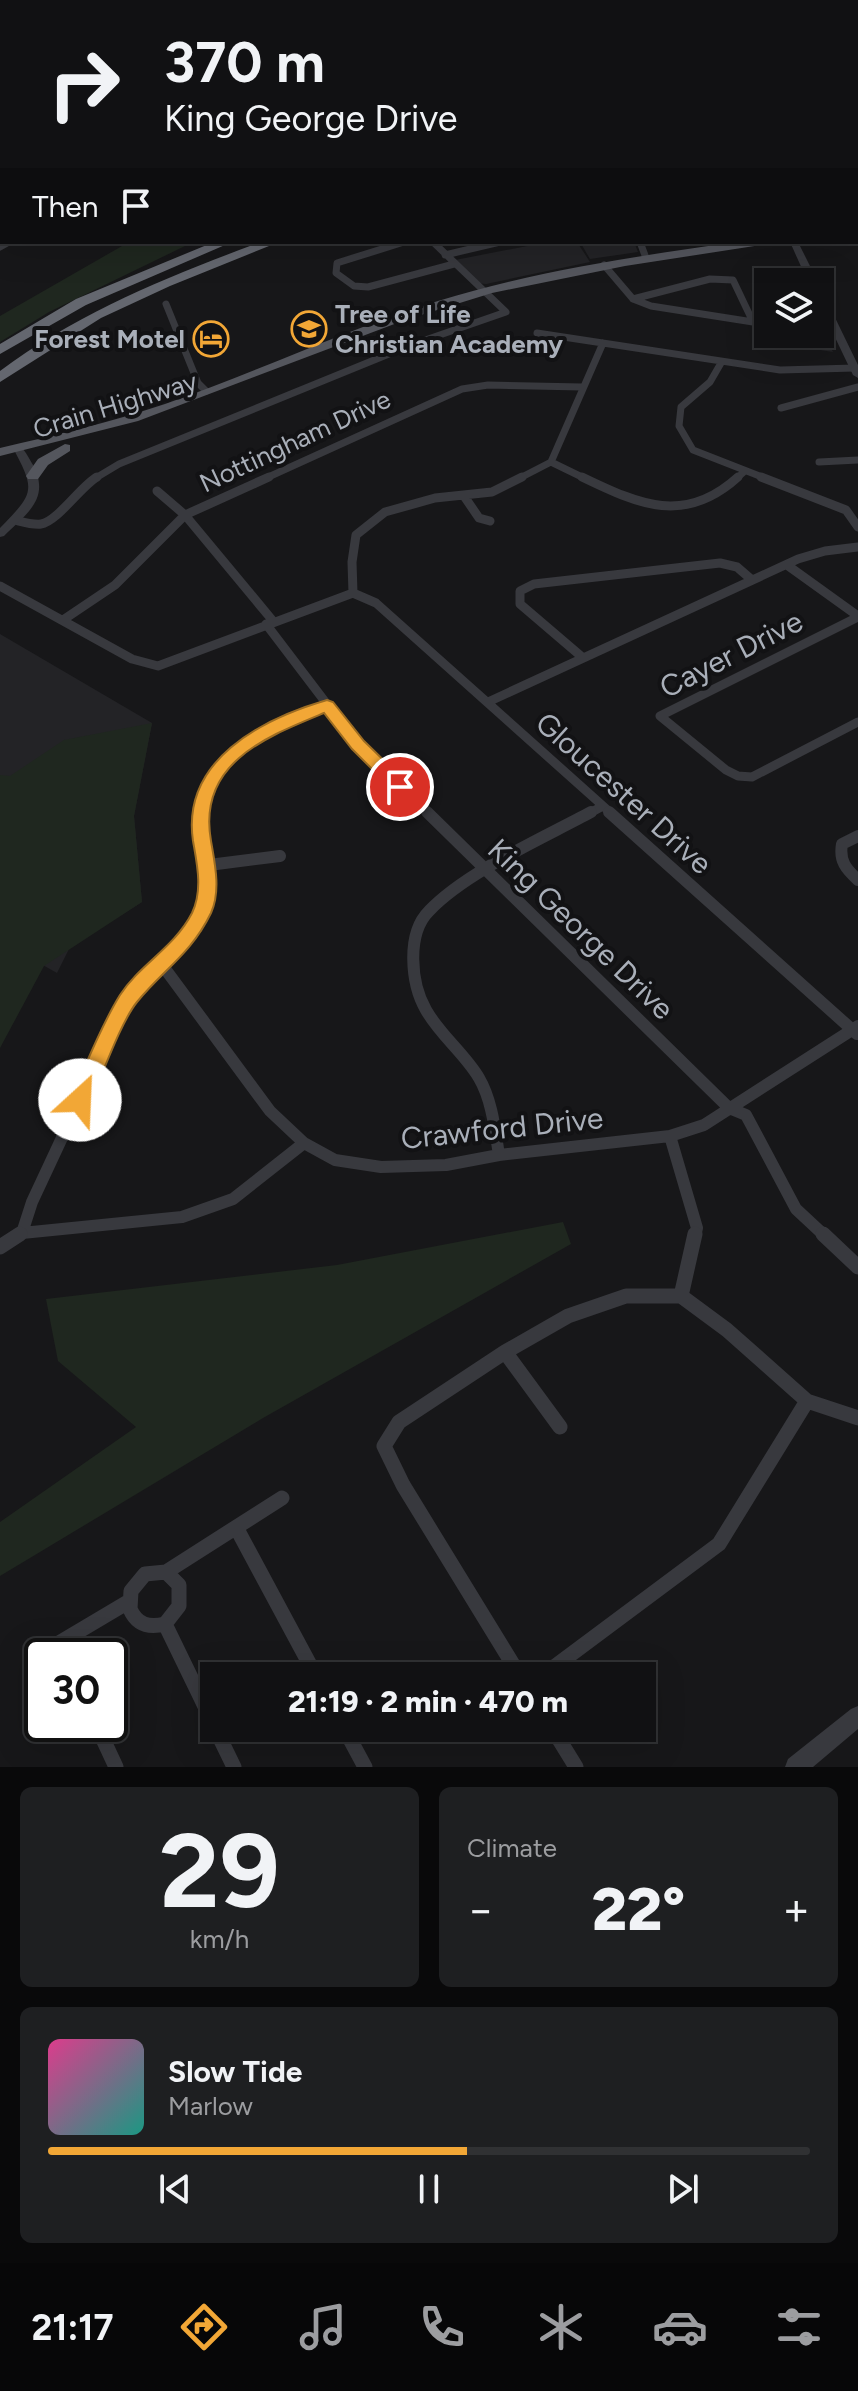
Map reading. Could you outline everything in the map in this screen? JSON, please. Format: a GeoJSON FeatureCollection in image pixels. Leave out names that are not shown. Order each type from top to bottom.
{"type":"FeatureCollection","features":[{"type":"Feature","properties":{"kind":"highway"},"geometry":{"type":"LineString","coordinates":[[0,350],[91,297],[220,244]]}},
{"type":"Feature","properties":{"kind":"highway"},"geometry":{"type":"LineString","coordinates":[[0,378],[71,328],[123,301],[269,244]]}},
{"type":"Feature","properties":{"kind":"main road"},"geometry":{"type":"LineString","coordinates":[[483,293],[604,265],[747,244]]}},
{"type":"Feature","properties":{"kind":"main road","name":"Crain Highway"},"geometry":{"type":"LineString","coordinates":[[0,463],[21,453],[206,391],[403,316],[483,293]]}},
{"type":"Feature","properties":{"kind":"main road","name":"Crain Highway"},"geometry":{"type":"LineString","coordinates":[[0,452],[65,448],[191,409],[483,293]]}},
{"type":"Feature","properties":{"kind":"main road"},"geometry":{"type":"LineString","coordinates":[[33,476],[43,462],[65,448]]}},
{"type":"Feature","properties":{"kind":"street"},"geometry":{"type":"LineString","coordinates":[[0,51],[0,60]]}},
{"type":"Feature","properties":{"kind":"street"},"geometry":{"type":"LineString","coordinates":[[398,244],[337,263],[336,273],[354,286],[368,287],[454,264]]}},
{"type":"Feature","properties":{"kind":"street"},"geometry":{"type":"LineString","coordinates":[[15,520],[39,525],[48,522],[87,483],[119,464],[411,345],[506,312],[435,244]]}},
{"type":"Feature","properties":{"kind":"street"},"geometry":{"type":"LineString","coordinates":[[445,255],[492,244]]}},
{"type":"Feature","properties":{"kind":"street"},"geometry":{"type":"LineString","coordinates":[[641,244],[646,258]]}},
{"type":"Feature","properties":{"kind":"street"},"geometry":{"type":"LineString","coordinates":[[795,244],[806,268]]}},
{"type":"Feature","properties":{"kind":"street"},"geometry":{"type":"LineString","coordinates":[[604,265],[633,299],[651,306],[753,322],[733,280],[710,279],[633,299]]}},
{"type":"Feature","properties":{"kind":"street"},"geometry":{"type":"LineString","coordinates":[[166,304],[198,383],[206,391]]}},
{"type":"Feature","properties":{"kind":"street"},"geometry":{"type":"LineString","coordinates":[[537,333],[721,363],[780,370],[856,372],[834,326]]}},
{"type":"Feature","properties":{"kind":"street"},"geometry":{"type":"LineString","coordinates":[[0,586],[132,659],[158,666],[353,593],[352,562],[356,535],[385,512],[435,498],[492,492],[551,462],[603,343]]}},
{"type":"Feature","properties":{"kind":"street"},"geometry":{"type":"LineString","coordinates":[[721,363],[710,382],[681,407],[679,426],[693,450],[846,510],[858,527]]}},
{"type":"Feature","properties":{"kind":"street","name":"Nottingham Drive"},"geometry":{"type":"LineString","coordinates":[[63,620],[115,585],[185,515],[462,389],[488,385],[582,387]]}},
{"type":"Feature","properties":{"kind":"street"},"geometry":{"type":"LineString","coordinates":[[781,408],[858,387]]}},
{"type":"Feature","properties":{"kind":"street"},"geometry":{"type":"LineString","coordinates":[[0,534],[15,520],[35,490],[33,476],[21,453]]}},
{"type":"Feature","properties":{"kind":"street"},"geometry":{"type":"LineString","coordinates":[[819,462],[858,460]]}},
{"type":"Feature","properties":{"kind":"street"},"geometry":{"type":"LineString","coordinates":[[551,462],[637,499],[667,507],[695,505],[716,496],[745,471]]}},
{"type":"Feature","properties":{"kind":"street","name":"King George Drive"},"geometry":{"type":"LineString","coordinates":[[157,491],[185,515],[270,622],[327,706],[358,745],[729,1108],[746,1115],[796,1209],[858,1267]]}},
{"type":"Feature","properties":{"kind":"street"},"geometry":{"type":"LineString","coordinates":[[464,496],[479,518],[490,521]]}},
{"type":"Feature","properties":{"kind":"street"},"geometry":{"type":"LineString","coordinates":[[488,702],[811,554],[858,547]]}},
{"type":"Feature","properties":{"kind":"street"},"geometry":{"type":"LineString","coordinates":[[582,657],[520,604],[520,591],[534,584],[720,563],[737,567],[752,580]]}},
{"type":"Feature","properties":{"kind":"street"},"geometry":{"type":"LineString","coordinates":[[787,565],[858,617]]}},
{"type":"Feature","properties":{"kind":"street","name":"Gloucester Drive"},"geometry":{"type":"LineString","coordinates":[[353,593],[376,603],[601,807],[856,1031]]}},
{"type":"Feature","properties":{"kind":"street","name":"Cayer Drive"},"geometry":{"type":"LineString","coordinates":[[858,617],[660,716],[726,770],[738,776],[752,777],[858,722]]}},
{"type":"Feature","properties":{"kind":"street"},"geometry":{"type":"LineString","coordinates":[[22,1233],[32,1202],[128,998],[185,942],[204,909],[209,865],[202,840],[201,808],[214,774],[238,748],[263,731],[327,706]]}},
{"type":"Feature","properties":{"kind":"street"},"geometry":{"type":"LineString","coordinates":[[499,1155],[493,1116],[480,1079],[426,1010],[417,985],[413,952],[427,912],[483,870],[601,807]]}},
{"type":"Feature","properties":{"kind":"street"},"geometry":{"type":"LineString","coordinates":[[858,836],[842,844],[839,854],[843,866],[858,880]]}},
{"type":"Feature","properties":{"kind":"street"},"geometry":{"type":"LineString","coordinates":[[209,865],[280,856]]}},
{"type":"Feature","properties":{"kind":"street","name":"Crawford Drive"},"geometry":{"type":"LineString","coordinates":[[163,966],[270,1111],[304,1143],[335,1160],[381,1167],[446,1165],[499,1155],[670,1136],[704,1125],[856,1031]]}},
{"type":"Feature","properties":{"kind":"street"},"geometry":{"type":"LineString","coordinates":[[670,1136],[697,1228],[681,1296]]}},
{"type":"Feature","properties":{"kind":"street"},"geometry":{"type":"LineString","coordinates":[[0,1247],[22,1233],[182,1217],[233,1199],[304,1143]]}},
{"type":"Feature","properties":{"kind":"street"},"geometry":{"type":"LineString","coordinates":[[511,1662],[403,1485],[384,1446],[399,1422],[505,1352],[568,1316],[626,1296],[681,1296],[727,1330],[807,1401],[858,1418]]}},
{"type":"Feature","properties":{"kind":"street"},"geometry":{"type":"LineString","coordinates":[[505,1352],[560,1427]]}},
{"type":"Feature","properties":{"kind":"street"},"geometry":{"type":"LineString","coordinates":[[561,1662],[719,1544],[807,1401]]}},
{"type":"Feature","properties":{"kind":"street"},"geometry":{"type":"LineString","coordinates":[[77,1638],[128,1602],[137,1581],[145,1574],[166,1572],[282,1498]]}},
{"type":"Feature","properties":{"kind":"street"},"geometry":{"type":"LineString","coordinates":[[237,1529],[308,1662]]}},
{"type":"Feature","properties":{"kind":"street"},"geometry":{"type":"LineString","coordinates":[[128,1602],[136,1621],[144,1626],[165,1624],[174,1616],[181,1595],[179,1585],[166,1572]]}},
{"type":"Feature","properties":{"kind":"street"},"geometry":{"type":"LineString","coordinates":[[165,1624],[200,1696]]}},
{"type":"Feature","properties":{"kind":"street"},"geometry":{"type":"LineString","coordinates":[[796,1767],[858,1716]]}},
{"type":"Feature","properties":{"kind":"street"},"geometry":{"type":"LineString","coordinates":[[104,1742],[116,1767]]}},
{"type":"Feature","properties":{"kind":"street"},"geometry":{"type":"LineString","coordinates":[[222,1742],[234,1767]]}},
{"type":"Feature","properties":{"kind":"street"},"geometry":{"type":"LineString","coordinates":[[352,1742],[365,1767]]}},
{"type":"Feature","properties":{"kind":"street"},"geometry":{"type":"LineString","coordinates":[[561,1742],[576,1767]]}},
{"type":"Feature","properties":{"kind":"shaded area"},"geometry":{"type":"Polygon","coordinates":[[[126,244],[185,246],[49,312],[0,342],[0,316],[126,244]]]}},
{"type":"Feature","properties":{"kind":"shaded area"},"geometry":{"type":"Polygon","coordinates":[[[538,244],[578,244],[590,262],[486,284],[478,283],[455,260],[538,244]]]}},
{"type":"Feature","properties":{"kind":"shaded area"},"geometry":{"type":"Polygon","coordinates":[[[581,244],[635,244],[638,252],[590,259],[581,244]]]}},
{"type":"Feature","properties":{"kind":"shaded area"},"geometry":{"type":"Polygon","coordinates":[[[808,348],[831,348],[833,352],[808,348]]]}},
{"type":"Feature","properties":{"kind":"shaded area"},"geometry":{"type":"Polygon","coordinates":[[[0,634],[152,723],[134,816],[142,902],[70,947],[57,973],[0,941],[0,634]]]}},
{"type":"Feature","properties":{"kind":"shaded area"},"geometry":{"type":"Polygon","coordinates":[[[152,723],[134,816],[142,902],[44,966],[0,1048],[0,775],[10,776],[64,740],[152,723]]]}},
{"type":"Feature","properties":{"kind":"shaded area"},"geometry":{"type":"Polygon","coordinates":[[[563,1222],[571,1244],[263,1418],[0,1576],[0,1522],[136,1427],[58,1361],[46,1299],[337,1265],[563,1222]]]}},
{"type":"Feature","properties":{"kind":"place","name":"Tree of Life Christian Academy"},"geometry":{"type":"Point","coordinates":[309,329]}},
{"type":"Feature","properties":{"kind":"place","name":"Forest Motel"},"geometry":{"type":"Point","coordinates":[211,339]}},
{"type":"Feature","properties":{"kind":"route"},"geometry":{"type":"LineString","coordinates":[[80,1100],[128,998],[185,942],[204,909],[209,865],[202,840],[201,808],[214,774],[238,748],[263,731],[327,706],[358,745],[400,787]]}}]}
